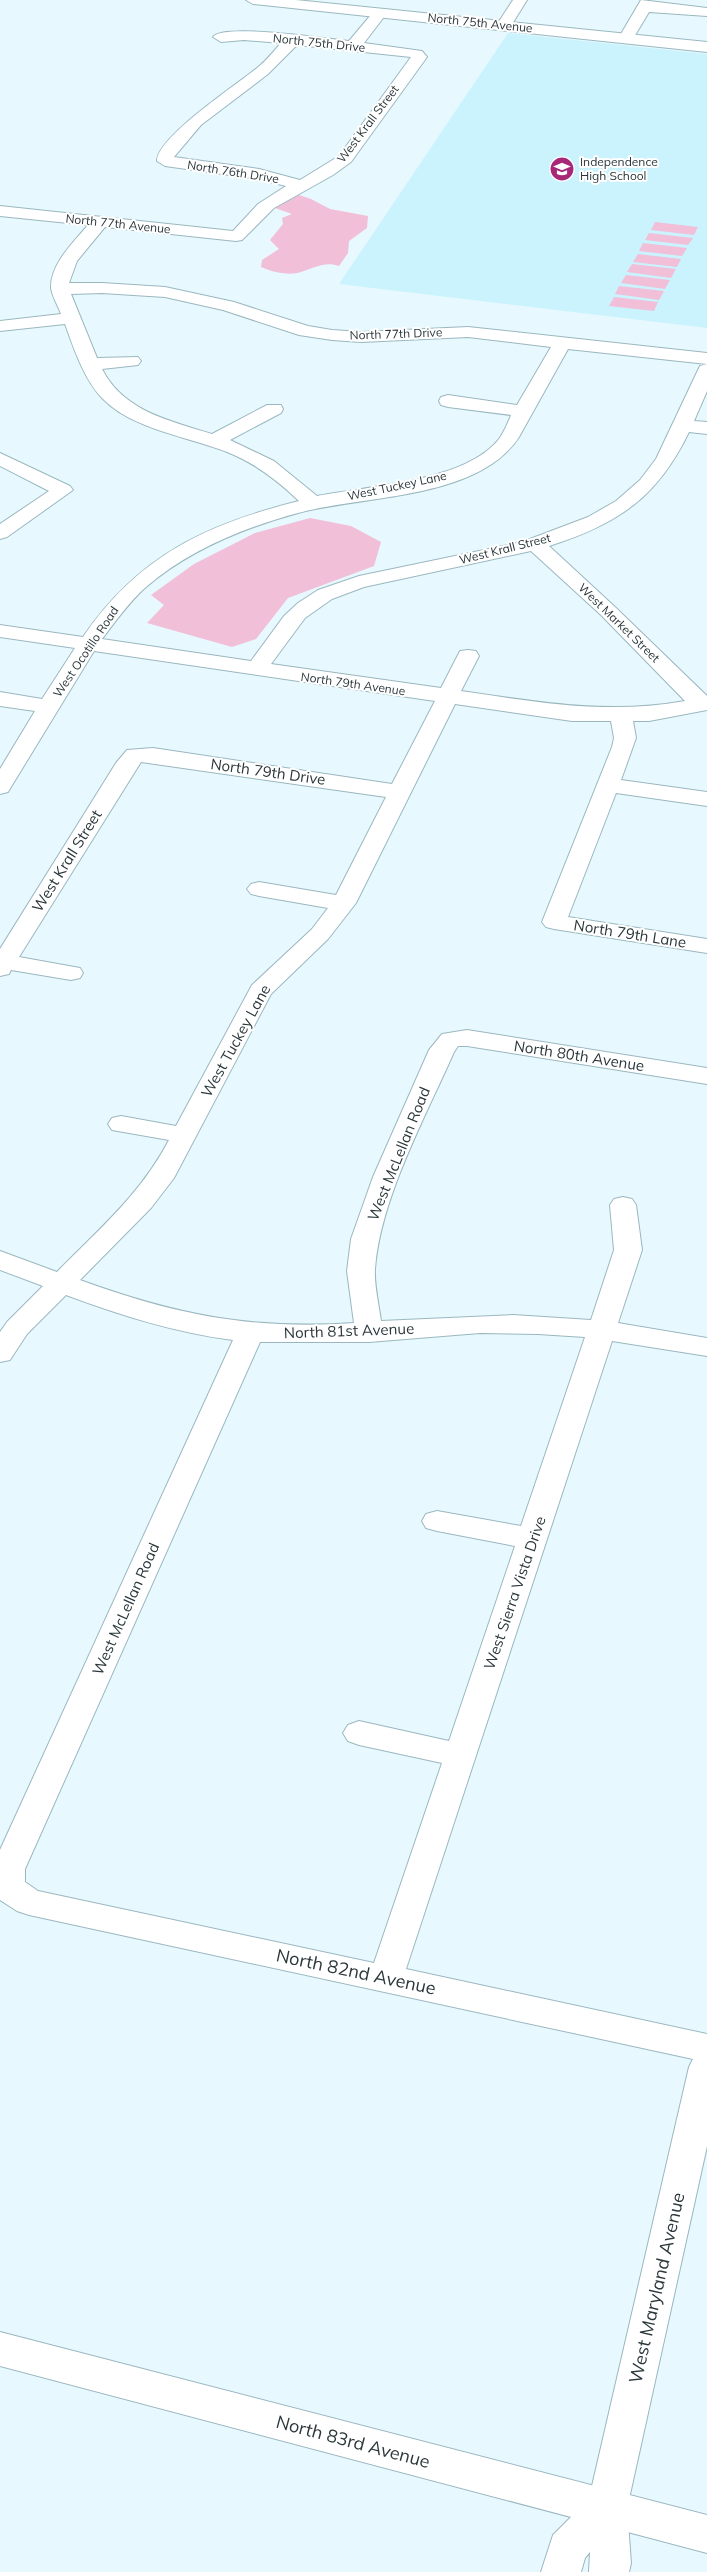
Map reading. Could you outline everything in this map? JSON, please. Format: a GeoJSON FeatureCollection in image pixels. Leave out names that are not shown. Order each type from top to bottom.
{"type":"FeatureCollection","features":[{"type":"Feature","properties":{"kind":"street","name":"North 75th Avenue"},"geometry":{"type":"LineString","coordinates":[[253,0],[707,47]]}},
{"type":"Feature","properties":{"kind":"street"},"geometry":{"type":"LineString","coordinates":[[504,26],[520,0]]}},
{"type":"Feature","properties":{"kind":"street"},"geometry":{"type":"LineString","coordinates":[[626,39],[647,3],[707,12]]}},
{"type":"Feature","properties":{"kind":"street"},"geometry":{"type":"LineString","coordinates":[[353,46],[380,13]]}},
{"type":"Feature","properties":{"kind":"street","name":"North 75th Drive"},"geometry":{"type":"LineString","coordinates":[[220,37],[244,35],[417,54]]}},
{"type":"Feature","properties":{"kind":"street","name":"North 76th Drive"},"geometry":{"type":"LineString","coordinates":[[293,40],[262,71],[195,122],[165,157],[165,161],[259,174],[301,185]]}},
{"type":"Feature","properties":{"kind":"street","name":"West Krall Street"},"geometry":{"type":"LineString","coordinates":[[236,236],[241,234],[260,210],[301,185],[333,169],[345,159],[419,58],[417,54]]}},
{"type":"Feature","properties":{"kind":"street","name":"North 77th Avenue"},"geometry":{"type":"LineString","coordinates":[[0,211],[236,236]]}},
{"type":"Feature","properties":{"kind":"street"},"geometry":{"type":"LineString","coordinates":[[100,223],[66,262],[61,275],[60,289],[98,381],[109,396],[131,410],[249,454],[278,470],[313,503]]}},
{"type":"Feature","properties":{"kind":"street","name":"North 77th Drive"},"geometry":{"type":"LineString","coordinates":[[60,289],[102,288],[165,292],[228,306],[305,331],[361,337],[401,329],[468,332],[707,359]]}},
{"type":"Feature","properties":{"kind":"street"},"geometry":{"type":"LineString","coordinates":[[0,326],[71,318]]}},
{"type":"Feature","properties":{"kind":"street","name":"West Tuckey Lane"},"geometry":{"type":"LineString","coordinates":[[313,503],[425,482],[475,466],[506,444],[523,410],[563,342]]}},
{"type":"Feature","properties":{"kind":"street"},"geometry":{"type":"LineString","coordinates":[[92,364],[132,361]]}},
{"type":"Feature","properties":{"kind":"street","name":"West Krall Street"},"geometry":{"type":"LineString","coordinates":[[257,670],[290,622],[307,606],[328,594],[382,578],[535,544],[606,516],[628,501],[656,474],[682,425],[707,370]]}},
{"type":"Feature","properties":{"kind":"street"},"geometry":{"type":"LineString","coordinates":[[448,402],[523,410]]}},
{"type":"Feature","properties":{"kind":"street"},"geometry":{"type":"LineString","coordinates":[[214,441],[274,409]]}},
{"type":"Feature","properties":{"kind":"street"},"geometry":{"type":"LineString","coordinates":[[682,425],[707,428]]}},
{"type":"Feature","properties":{"kind":"street"},"geometry":{"type":"LineString","coordinates":[[0,459],[64,490],[0,533]]}},
{"type":"Feature","properties":{"kind":"street","name":"West Ocotillo Road"},"geometry":{"type":"LineString","coordinates":[[0,787],[89,644],[120,601],[159,566],[212,536],[272,514],[313,503]]}},
{"type":"Feature","properties":{"kind":"street","name":"West Market Street"},"geometry":{"type":"LineString","coordinates":[[535,544],[608,611],[704,704]]}},
{"type":"Feature","properties":{"kind":"street","name":"North 79th Avenue"},"geometry":{"type":"LineString","coordinates":[[0,632],[448,698],[572,714],[621,716],[649,714],[704,704]]}},
{"type":"Feature","properties":{"kind":"street","name":"West Tuckey Lane"},"geometry":{"type":"LineString","coordinates":[[0,1353],[17,1328],[142,1202],[165,1172],[261,990],[320,934],[344,903],[468,656]]}},
{"type":"Feature","properties":{"kind":"street"},"geometry":{"type":"LineString","coordinates":[[0,699],[50,707]]}},
{"type":"Feature","properties":{"kind":"street"},"geometry":{"type":"LineString","coordinates":[[621,716],[626,738],[610,785],[707,799]]}},
{"type":"Feature","properties":{"kind":"street","name":"West Krall Street"},"geometry":{"type":"LineString","coordinates":[[2,966],[127,764],[135,755]]}},
{"type":"Feature","properties":{"kind":"street","name":"North 79th Drive"},"geometry":{"type":"LineString","coordinates":[[135,755],[153,755],[400,792]]}},
{"type":"Feature","properties":{"kind":"street","name":"North 79th Lane"},"geometry":{"type":"LineString","coordinates":[[610,785],[554,922],[707,946]]}},
{"type":"Feature","properties":{"kind":"street"},"geometry":{"type":"LineString","coordinates":[[259,889],[344,903]]}},
{"type":"Feature","properties":{"kind":"street"},"geometry":{"type":"LineString","coordinates":[[2,966],[71,973]]}},
{"type":"Feature","properties":{"kind":"street","name":"North 80th Avenue"},"geometry":{"type":"LineString","coordinates":[[451,1039],[467,1038],[707,1076]]}},
{"type":"Feature","properties":{"kind":"street","name":"West McLellan Road"},"geometry":{"type":"LineString","coordinates":[[369,1333],[361,1271],[372,1212],[442,1050],[451,1039]]}},
{"type":"Feature","properties":{"kind":"street"},"geometry":{"type":"LineString","coordinates":[[121,1124],[185,1135]]}},
{"type":"Feature","properties":{"kind":"street","name":"West Sierra Vista Drive"},"geometry":{"type":"LineString","coordinates":[[386,1979],[628,1250],[623,1205]]}},
{"type":"Feature","properties":{"kind":"street","name":"North 81st Avenue"},"geometry":{"type":"LineString","coordinates":[[0,1260],[127,1308],[157,1317],[251,1332],[310,1336],[511,1324],[601,1329],[707,1347]]}},
{"type":"Feature","properties":{"kind":"street","name":"West McLellan Road"},"geometry":{"type":"LineString","coordinates":[[8,1888],[8,1869],[251,1332]]}},
{"type":"Feature","properties":{"kind":"street"},"geometry":{"type":"LineString","coordinates":[[437,1521],[533,1539]]}},
{"type":"Feature","properties":{"kind":"street"},"geometry":{"type":"LineString","coordinates":[[359,1733],[460,1755]]}},
{"type":"Feature","properties":{"kind":"street","name":"North 82nd Avenue"},"geometry":{"type":"LineString","coordinates":[[8,1888],[29,1902],[707,2048]]}},
{"type":"Feature","properties":{"kind":"street","name":"West Maryland Avenue"},"geometry":{"type":"LineString","coordinates":[[609,2572],[612,2563],[607,2508],[707,2067]]}},
{"type":"Feature","properties":{"kind":"street","name":"North 83rd Avenue"},"geometry":{"type":"LineString","coordinates":[[0,2349],[707,2534]]}},
{"type":"Feature","properties":{"kind":"street"},"geometry":{"type":"LineString","coordinates":[[561,2572],[567,2548],[607,2508]]}},
{"type":"Feature","properties":{"kind":"shaded area","name":"Independence High School"},"geometry":{"type":"Polygon","coordinates":[[[508,33],[707,54],[707,328],[339,284],[508,33]]]}},
{"type":"Feature","properties":{"kind":"shaded area"},"geometry":{"type":"Polygon","coordinates":[[[299,195],[330,209],[368,216],[367,228],[349,241],[348,253],[339,266],[329,264],[291,274],[275,272],[261,267],[262,260],[279,249],[270,240],[283,224],[282,218],[292,214],[275,208],[299,195]]]}},
{"type":"Feature","properties":{"kind":"shaded area"},"geometry":{"type":"Polygon","coordinates":[[[655,222],[698,227],[694,235],[651,230],[655,222]]]}},
{"type":"Feature","properties":{"kind":"shaded area"},"geometry":{"type":"Polygon","coordinates":[[[649,233],[693,238],[688,245],[645,240],[649,233]]]}},
{"type":"Feature","properties":{"kind":"shaded area"},"geometry":{"type":"Polygon","coordinates":[[[643,243],[687,248],[682,256],[639,251],[643,243]]]}},
{"type":"Feature","properties":{"kind":"shaded area"},"geometry":{"type":"Polygon","coordinates":[[[638,254],[681,259],[677,267],[633,262],[638,254]]]}},
{"type":"Feature","properties":{"kind":"shaded area"},"geometry":{"type":"Polygon","coordinates":[[[632,264],[676,269],[671,278],[627,272],[632,264]]]}},
{"type":"Feature","properties":{"kind":"shaded area"},"geometry":{"type":"Polygon","coordinates":[[[626,275],[670,280],[665,289],[621,283],[626,275]]]}},
{"type":"Feature","properties":{"kind":"shaded area"},"geometry":{"type":"Polygon","coordinates":[[[619,286],[664,291],[659,300],[615,294],[619,286]]]}},
{"type":"Feature","properties":{"kind":"shaded area"},"geometry":{"type":"Polygon","coordinates":[[[614,297],[658,302],[654,311],[609,306],[614,297]]]}},
{"type":"Feature","properties":{"kind":"shaded area"},"geometry":{"type":"Polygon","coordinates":[[[310,518],[351,526],[381,542],[374,566],[288,598],[256,639],[232,647],[147,623],[164,605],[151,595],[194,564],[255,533],[310,518]]]}},
{"type":"Feature","properties":{"kind":"place","name":"Independence High School"},"geometry":{"type":"Point","coordinates":[562,169]}}]}
